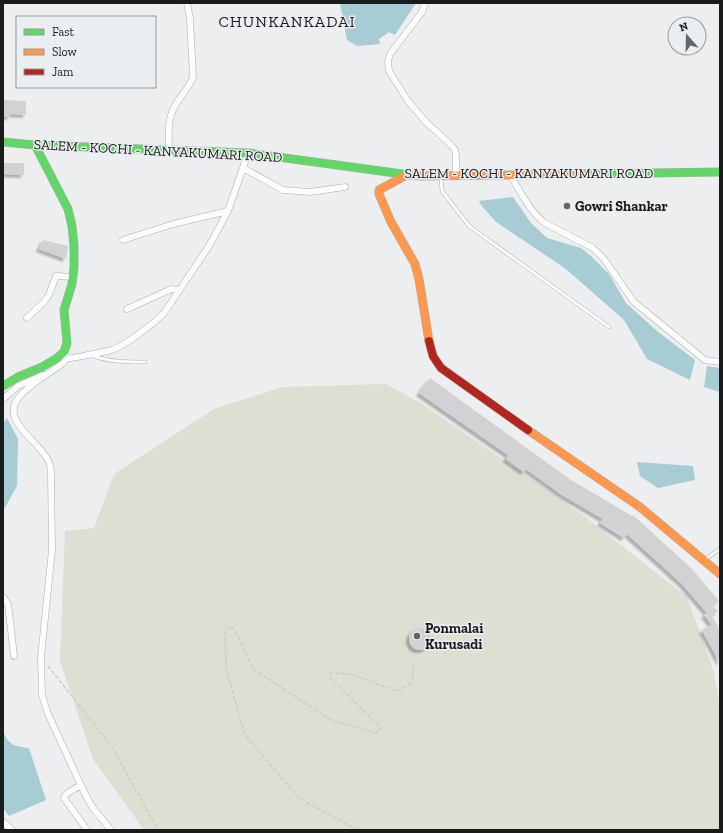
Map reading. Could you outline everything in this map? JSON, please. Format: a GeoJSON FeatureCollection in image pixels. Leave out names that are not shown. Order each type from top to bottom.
{"type":"FeatureCollection","features":[{"type":"Feature","properties":{"kind":"main road","name":"SALEM - KOCHI - KANYAKUMARI ROAD"},"geometry":{"type":"LineString","coordinates":[[3,142],[35,145],[248,153],[420,176],[720,172]]}},
{"type":"Feature","properties":{"kind":"main road"},"geometry":{"type":"LineString","coordinates":[[3,386],[10,381],[66,354],[67,342],[64,312],[74,277],[75,265],[72,219],[35,145]]}},
{"type":"Feature","properties":{"kind":"main road"},"geometry":{"type":"LineString","coordinates":[[409,174],[379,190],[379,194],[391,222],[415,264],[419,279],[430,345],[436,361],[441,368],[640,507],[720,574]]}},
{"type":"Feature","properties":{"kind":"street"},"geometry":{"type":"LineString","coordinates":[[170,151],[169,123],[173,108],[190,86],[193,77],[190,19],[187,3]]}},
{"type":"Feature","properties":{"kind":"street"},"geometry":{"type":"LineString","coordinates":[[425,3],[422,12],[390,54],[388,61],[389,71],[408,102],[425,121],[451,145],[456,155],[456,176]]}},
{"type":"Feature","properties":{"kind":"street"},"geometry":{"type":"LineString","coordinates":[[111,830],[94,808],[81,785],[44,705],[41,683],[41,657],[52,550],[51,468],[46,456],[21,428],[12,409],[19,397],[28,388],[63,363],[66,354],[89,354],[116,348],[158,320],[209,246],[228,211],[248,153]]}},
{"type":"Feature","properties":{"kind":"street"},"geometry":{"type":"LineString","coordinates":[[243,168],[283,190],[310,192],[345,187]]}},
{"type":"Feature","properties":{"kind":"street"},"geometry":{"type":"LineString","coordinates":[[510,175],[530,207],[540,219],[593,248],[604,259],[634,302],[705,360],[720,362]]}},
{"type":"Feature","properties":{"kind":"street"},"geometry":{"type":"LineString","coordinates":[[123,240],[173,224],[228,211]]}},
{"type":"Feature","properties":{"kind":"street"},"geometry":{"type":"LineString","coordinates":[[27,318],[44,302],[49,295],[56,276],[74,277]]}},
{"type":"Feature","properties":{"kind":"street"},"geometry":{"type":"LineString","coordinates":[[127,309],[167,290],[178,290]]}},
{"type":"Feature","properties":{"kind":"street"},"geometry":{"type":"LineString","coordinates":[[3,399],[18,386],[54,370]]}},
{"type":"Feature","properties":{"kind":"street"},"geometry":{"type":"LineString","coordinates":[[3,597],[8,604],[14,656]]}},
{"type":"Feature","properties":{"kind":"street"},"geometry":{"type":"LineString","coordinates":[[81,785],[66,794],[64,798],[87,830]]}},
{"type":"Feature","properties":{"kind":"street"},"geometry":{"type":"LineString","coordinates":[[3,822],[12,830]]}},
{"type":"Feature","properties":{"kind":"lane"},"geometry":{"type":"LineString","coordinates":[[441,176],[442,191],[469,226],[609,327]]}},
{"type":"Feature","properties":{"kind":"lane"},"geometry":{"type":"LineString","coordinates":[[89,354],[106,360],[145,362]]}},
{"type":"Feature","properties":{"kind":"lane"},"geometry":{"type":"LineString","coordinates":[[704,560],[720,548]]}},
{"type":"Feature","properties":{"kind":"path"},"geometry":{"type":"LineString","coordinates":[[357,830],[299,798],[245,735],[226,668],[225,632],[231,626],[237,635],[253,669],[333,721],[377,732],[381,728],[331,679],[330,673],[350,674],[397,691],[408,686],[413,680],[413,660]]}},
{"type":"Feature","properties":{"kind":"path"},"geometry":{"type":"LineString","coordinates":[[41,657],[112,747],[158,830]]}},
{"type":"Feature","properties":{"kind":"shaded area"},"geometry":{"type":"Polygon","coordinates":[[[386,384],[424,405],[584,516],[687,597],[713,669],[720,704],[720,830],[144,830],[93,759],[60,661],[65,531],[94,528],[114,474],[214,409],[283,387],[386,384]]]}},
{"type":"Feature","properties":{"kind":"water"},"geometry":{"type":"Polygon","coordinates":[[[340,3],[416,3],[395,35],[389,32],[379,39],[380,44],[357,46],[347,40],[340,3]]]}},
{"type":"Feature","properties":{"kind":"water"},"geometry":{"type":"Polygon","coordinates":[[[513,197],[531,223],[547,238],[581,248],[592,257],[609,274],[626,303],[657,331],[695,360],[690,380],[647,359],[624,320],[566,269],[496,222],[479,201],[513,197]]]}},
{"type":"Feature","properties":{"kind":"water"},"geometry":{"type":"Polygon","coordinates":[[[707,366],[720,368],[720,392],[704,387],[707,366]]]}},
{"type":"Feature","properties":{"kind":"water"},"geometry":{"type":"Polygon","coordinates":[[[7,418],[18,439],[17,486],[3,511],[3,423],[7,418]]]}},
{"type":"Feature","properties":{"kind":"water"},"geometry":{"type":"Polygon","coordinates":[[[637,462],[693,466],[695,480],[658,488],[640,476],[637,462]]]}},
{"type":"Feature","properties":{"kind":"water"},"geometry":{"type":"Polygon","coordinates":[[[3,731],[8,740],[13,744],[20,747],[29,748],[46,800],[9,816],[3,808],[3,731]]]}},
{"type":"Feature","properties":{"kind":"building"},"geometry":{"type":"Polygon","coordinates":[[[3,100],[26,101],[26,115],[10,114],[10,117],[3,117],[3,100]]]}},
{"type":"Feature","properties":{"kind":"building"},"geometry":{"type":"Polygon","coordinates":[[[4,163],[24,163],[24,175],[4,174],[4,163]]]}},
{"type":"Feature","properties":{"kind":"building"},"geometry":{"type":"Polygon","coordinates":[[[43,240],[68,246],[66,259],[39,249],[43,240]]]}},
{"type":"Feature","properties":{"kind":"building"},"geometry":{"type":"Polygon","coordinates":[[[430,378],[571,480],[632,516],[633,515],[692,569],[719,601],[713,606],[718,611],[712,616],[720,630],[720,663],[702,630],[712,625],[704,615],[707,613],[681,583],[627,534],[624,538],[600,523],[603,519],[562,495],[526,469],[524,472],[506,459],[508,455],[419,393],[430,378]]]}},
{"type":"Feature","properties":{"kind":"building"},"geometry":{"type":"Polygon","coordinates":[[[420,628],[428,631],[431,639],[428,647],[420,650],[412,647],[409,639],[412,631],[420,628]]]}},
{"type":"Feature","properties":{"kind":"traffic: fast"},"geometry":{"type":"LineString","coordinates":[[3,142],[35,145],[248,153],[410,175]]}},
{"type":"Feature","properties":{"kind":"traffic: fast"},"geometry":{"type":"LineString","coordinates":[[3,386],[57,358],[64,352],[67,343],[64,310],[72,284],[74,267],[72,226],[68,209],[35,145]]}},
{"type":"Feature","properties":{"kind":"traffic: fast"},"geometry":{"type":"LineString","coordinates":[[583,174],[720,172]]}},
{"type":"Feature","properties":{"kind":"traffic: slow"},"geometry":{"type":"LineString","coordinates":[[408,174],[379,190],[379,194],[391,222],[415,264],[419,279],[429,341]]}},
{"type":"Feature","properties":{"kind":"traffic: slow"},"geometry":{"type":"LineString","coordinates":[[410,175],[583,174]]}},
{"type":"Feature","properties":{"kind":"traffic: slow"},"geometry":{"type":"LineString","coordinates":[[528,430],[640,507],[720,574]]}},
{"type":"Feature","properties":{"kind":"traffic: jam"},"geometry":{"type":"LineString","coordinates":[[429,341],[433,356],[441,368],[528,430]]}},
{"type":"Feature","properties":{"kind":"place","name":"Gowri Shankar"},"geometry":{"type":"Point","coordinates":[567,206]}},
{"type":"Feature","properties":{"kind":"place","name":"Ponmalai Kurusadi"},"geometry":{"type":"Point","coordinates":[417,636]}},
{"type":"Feature","properties":{"kind":"district","name":"CHUNKANKADAI"},"geometry":{"type":"Point","coordinates":[287,21]}}]}
